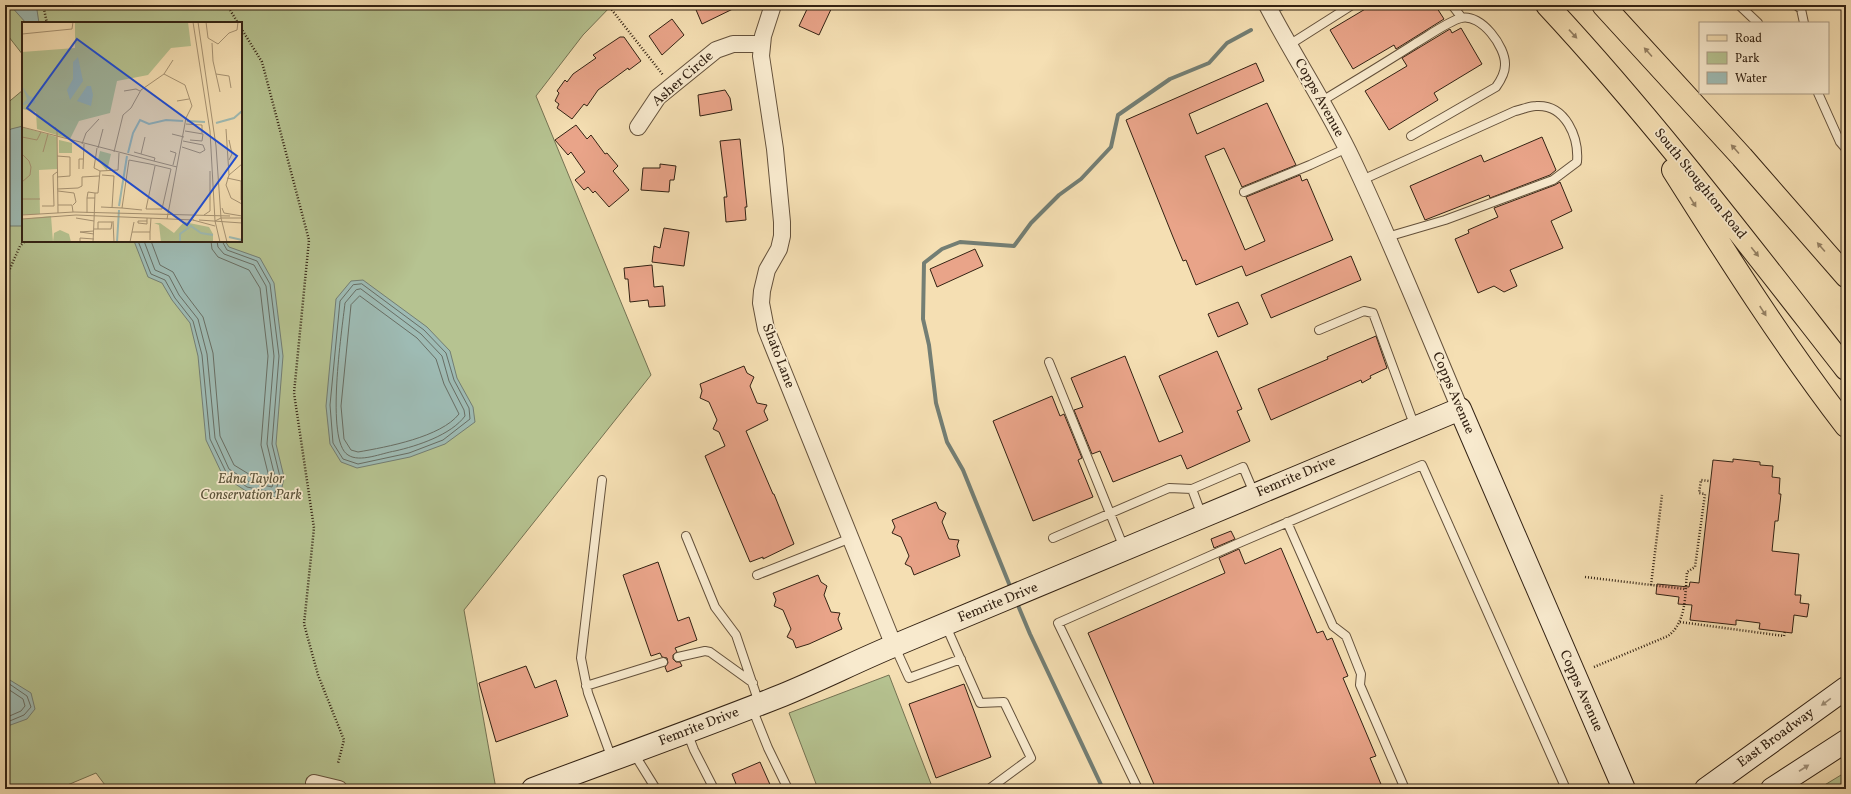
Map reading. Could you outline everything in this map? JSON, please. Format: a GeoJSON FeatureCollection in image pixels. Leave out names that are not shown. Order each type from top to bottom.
{"type":"FeatureCollection","features":[{"type":"Feature","properties":{"kind":"main road","name":"South Stoughton Road"},"geometry":{"type":"LineString","coordinates":[[1547,5],[1582,43],[1646,119],[1837,353],[1846,369]]}},
{"type":"Feature","properties":{"kind":"main road"},"geometry":{"type":"LineString","coordinates":[[1603,5],[1742,157],[1846,276]]}},
{"type":"Feature","properties":{"kind":"main road"},"geometry":{"type":"LineString","coordinates":[[1646,119],[1662,153],[1768,320],[1806,374],[1846,426]]}},
{"type":"Feature","properties":{"kind":"street","name":"Shato Lane"},"geometry":{"type":"LineString","coordinates":[[773,5],[765,26],[762,56],[775,148],[782,236],[779,249],[763,282],[763,315],[766,329],[894,646]]}},
{"type":"Feature","properties":{"kind":"street","name":"Copps Avenue"},"geometry":{"type":"LineString","coordinates":[[1267,5],[1322,101],[1362,180],[1624,789]]}},
{"type":"Feature","properties":{"kind":"street","name":"Asher Circle"},"geometry":{"type":"LineString","coordinates":[[638,127],[652,104],[671,86],[716,50],[733,44],[762,44]]}},
{"type":"Feature","properties":{"kind":"street","name":"Femrite Drive"},"geometry":{"type":"LineString","coordinates":[[533,789],[841,671],[894,646],[1023,593],[1124,548],[1460,409]]}},
{"type":"Feature","properties":{"kind":"street","name":"East Broadway"},"geometry":{"type":"LineString","coordinates":[[1706,789],[1846,688]]}},
{"type":"Feature","properties":{"kind":"street"},"geometry":{"type":"LineString","coordinates":[[1772,789],[1846,741]]}},
{"type":"Feature","properties":{"kind":"street"},"geometry":{"type":"LineString","coordinates":[[314,783],[339,789]]}},
{"type":"Feature","properties":{"kind":"lane"},"geometry":{"type":"LineString","coordinates":[[1289,45],[1352,5]]}},
{"type":"Feature","properties":{"kind":"lane"},"geometry":{"type":"LineString","coordinates":[[1452,5],[1462,18]]}},
{"type":"Feature","properties":{"kind":"lane"},"geometry":{"type":"LineString","coordinates":[[1739,5],[1757,22]]}},
{"type":"Feature","properties":{"kind":"lane"},"geometry":{"type":"LineString","coordinates":[[1799,6],[1804,22]]}},
{"type":"Feature","properties":{"kind":"lane"},"geometry":{"type":"LineString","coordinates":[[1322,101],[1435,32],[1462,18],[1475,19],[1488,29],[1499,45],[1505,63],[1502,78],[1496,87],[1411,136]]}},
{"type":"Feature","properties":{"kind":"lane"},"geometry":{"type":"LineString","coordinates":[[1818,94],[1840,142],[1846,149]]}},
{"type":"Feature","properties":{"kind":"lane"},"geometry":{"type":"LineString","coordinates":[[1362,180],[1515,111],[1537,105],[1552,109],[1568,122],[1578,151],[1577,162],[1553,180],[1445,220],[1388,238]]}},
{"type":"Feature","properties":{"kind":"lane"},"geometry":{"type":"LineString","coordinates":[[1244,192],[1347,148]]}},
{"type":"Feature","properties":{"kind":"lane"},"geometry":{"type":"LineString","coordinates":[[1319,330],[1364,311],[1373,313],[1416,428]]}},
{"type":"Feature","properties":{"kind":"lane"},"geometry":{"type":"LineString","coordinates":[[1049,362],[1124,548]]}},
{"type":"Feature","properties":{"kind":"lane"},"geometry":{"type":"LineString","coordinates":[[1138,789],[1058,622],[1422,465],[1566,789]]}},
{"type":"Feature","properties":{"kind":"lane"},"geometry":{"type":"LineString","coordinates":[[1053,538],[1169,488],[1192,489],[1242,467],[1254,494]]}},
{"type":"Feature","properties":{"kind":"lane"},"geometry":{"type":"LineString","coordinates":[[602,480],[581,658],[586,686],[612,759]]}},
{"type":"Feature","properties":{"kind":"lane"},"geometry":{"type":"LineString","coordinates":[[1192,489],[1202,516]]}},
{"type":"Feature","properties":{"kind":"lane"},"geometry":{"type":"LineString","coordinates":[[1287,522],[1333,626],[1346,636],[1361,674],[1360,685],[1405,789]]}},
{"type":"Feature","properties":{"kind":"lane"},"geometry":{"type":"LineString","coordinates":[[686,536],[715,607],[736,635],[753,683],[755,705],[768,748],[788,789]]}},
{"type":"Feature","properties":{"kind":"lane"},"geometry":{"type":"LineString","coordinates":[[757,575],[851,538]]}},
{"type":"Feature","properties":{"kind":"lane"},"geometry":{"type":"LineString","coordinates":[[946,625],[980,704],[1004,702],[1031,758],[989,789]]}},
{"type":"Feature","properties":{"kind":"lane"},"geometry":{"type":"LineString","coordinates":[[894,646],[909,678],[960,659]]}},
{"type":"Feature","properties":{"kind":"lane"},"geometry":{"type":"LineString","coordinates":[[678,657],[705,651],[710,652],[753,683]]}},
{"type":"Feature","properties":{"kind":"lane"},"geometry":{"type":"LineString","coordinates":[[586,686],[664,662]]}},
{"type":"Feature","properties":{"kind":"lane"},"geometry":{"type":"LineString","coordinates":[[686,731],[714,789]]}},
{"type":"Feature","properties":{"kind":"lane"},"geometry":{"type":"LineString","coordinates":[[633,751],[656,789]]}},
{"type":"Feature","properties":{"kind":"path"},"geometry":{"type":"LineString","coordinates":[[43,5],[47,22]]}},
{"type":"Feature","properties":{"kind":"path"},"geometry":{"type":"LineString","coordinates":[[227,5],[237,22]]}},
{"type":"Feature","properties":{"kind":"path"},"geometry":{"type":"LineString","coordinates":[[608,5],[671,86]]}},
{"type":"Feature","properties":{"kind":"path"},"geometry":{"type":"LineString","coordinates":[[242,30],[262,62],[309,240],[294,393],[314,528],[304,624],[318,676],[344,740],[338,763]]}},
{"type":"Feature","properties":{"kind":"path"},"geometry":{"type":"LineString","coordinates":[[5,280],[23,242]]}},
{"type":"Feature","properties":{"kind":"path"},"geometry":{"type":"LineString","coordinates":[[1594,667],[1668,636],[1680,622],[1687,572],[1696,567],[1705,494],[1700,493],[1701,480],[1709,481]]}},
{"type":"Feature","properties":{"kind":"path"},"geometry":{"type":"LineString","coordinates":[[1651,585],[1662,495]]}},
{"type":"Feature","properties":{"kind":"path"},"geometry":{"type":"LineString","coordinates":[[1585,577],[1685,589]]}},
{"type":"Feature","properties":{"kind":"path"},"geometry":{"type":"LineString","coordinates":[[1680,622],[1784,636],[1785,630]]}},
{"type":"Feature","properties":{"kind":"green space","name":"Edna Taylor Conservation Park"},"geometry":{"type":"Polygon","coordinates":[[[5,5],[612,5],[583,35],[536,96],[651,375],[464,610],[496,789],[108,789],[96,773],[58,789],[5,789],[5,105],[22,91],[22,242],[242,242],[242,22],[22,22],[22,54],[5,32],[5,5]]]}},
{"type":"Feature","properties":{"kind":"green space"},"geometry":{"type":"Polygon","coordinates":[[[889,675],[933,789],[818,789],[789,713],[889,675]]]}},
{"type":"Feature","properties":{"kind":"green space"},"geometry":{"type":"Polygon","coordinates":[[[1846,772],[1846,789],[1818,789],[1846,772]]]}},
{"type":"Feature","properties":{"kind":"water"},"geometry":{"type":"Polygon","coordinates":[[[10,5],[35,5],[39,22],[25,22],[10,5]]]}},
{"type":"Feature","properties":{"kind":"water"},"geometry":{"type":"Polygon","coordinates":[[[22,126],[22,226],[5,226],[5,134],[11,129],[22,126]]]}},
{"type":"Feature","properties":{"kind":"water"},"geometry":{"type":"Polygon","coordinates":[[[134,242],[226,242],[229,247],[260,258],[274,283],[283,356],[276,444],[284,477],[280,498],[246,491],[223,476],[206,440],[198,356],[190,323],[172,300],[162,283],[148,277],[134,242]]]}},
{"type":"Feature","properties":{"kind":"water"},"geometry":{"type":"Polygon","coordinates":[[[363,280],[427,327],[450,351],[457,378],[473,407],[475,422],[445,444],[410,457],[357,468],[341,462],[330,444],[326,406],[336,299],[351,281],[363,280]]]}},
{"type":"Feature","properties":{"kind":"water"},"geometry":{"type":"Polygon","coordinates":[[[5,677],[31,693],[35,709],[27,719],[5,727],[5,677]]]}},
{"type":"Feature","properties":{"kind":"building"},"geometry":{"type":"Polygon","coordinates":[[[694,5],[741,5],[702,24],[694,5]]]}},
{"type":"Feature","properties":{"kind":"building"},"geometry":{"type":"Polygon","coordinates":[[[809,5],[833,5],[819,35],[799,26],[809,5]]]}},
{"type":"Feature","properties":{"kind":"building"},"geometry":{"type":"Polygon","coordinates":[[[1372,5],[1435,5],[1444,19],[1396,49],[1394,45],[1353,69],[1330,30],[1372,5]]]}},
{"type":"Feature","properties":{"kind":"building"},"geometry":{"type":"Polygon","coordinates":[[[672,19],[684,35],[662,55],[649,36],[672,19]]]}},
{"type":"Feature","properties":{"kind":"building"},"geometry":{"type":"Polygon","coordinates":[[[1461,28],[1482,64],[1434,93],[1438,100],[1389,130],[1365,91],[1407,66],[1402,58],[1450,29],[1452,33],[1461,28]]]}},
{"type":"Feature","properties":{"kind":"building"},"geometry":{"type":"Polygon","coordinates":[[[620,37],[624,37],[641,61],[629,70],[628,68],[598,90],[587,106],[584,104],[572,119],[557,108],[559,104],[555,101],[559,93],[557,91],[565,80],[567,82],[573,74],[596,58],[593,55],[620,37]]]}},
{"type":"Feature","properties":{"kind":"building"},"geometry":{"type":"Polygon","coordinates":[[[1256,63],[1264,81],[1189,114],[1197,134],[1267,103],[1296,165],[1242,187],[1224,148],[1205,156],[1245,250],[1265,241],[1246,197],[1300,175],[1302,181],[1307,179],[1333,240],[1246,276],[1242,266],[1196,285],[1186,260],[1183,261],[1126,120],[1256,63]]]}},
{"type":"Feature","properties":{"kind":"building"},"geometry":{"type":"Polygon","coordinates":[[[725,90],[730,98],[732,110],[700,116],[698,95],[725,90]]]}},
{"type":"Feature","properties":{"kind":"building"},"geometry":{"type":"Polygon","coordinates":[[[576,125],[587,139],[591,135],[605,154],[607,153],[618,166],[613,171],[629,190],[609,207],[595,191],[593,193],[588,187],[584,190],[575,180],[585,172],[571,152],[568,155],[555,140],[576,125]]]}},
{"type":"Feature","properties":{"kind":"building"},"geometry":{"type":"Polygon","coordinates":[[[1542,137],[1556,170],[1550,175],[1490,198],[1489,195],[1425,220],[1410,186],[1481,155],[1484,162],[1542,137]]]}},
{"type":"Feature","properties":{"kind":"building"},"geometry":{"type":"Polygon","coordinates":[[[740,139],[747,207],[745,207],[746,220],[726,222],[724,197],[727,197],[720,141],[740,139]]]}},
{"type":"Feature","properties":{"kind":"building"},"geometry":{"type":"Polygon","coordinates":[[[660,164],[676,166],[674,180],[670,180],[669,192],[641,190],[643,168],[660,168],[660,164]]]}},
{"type":"Feature","properties":{"kind":"building"},"geometry":{"type":"Polygon","coordinates":[[[1560,182],[1572,211],[1551,221],[1563,248],[1510,270],[1517,286],[1504,292],[1494,286],[1478,293],[1455,239],[1469,233],[1468,230],[1498,217],[1494,208],[1560,182]]]}},
{"type":"Feature","properties":{"kind":"building"},"geometry":{"type":"Polygon","coordinates":[[[664,228],[689,232],[684,266],[652,262],[654,246],[660,248],[664,228]]]}},
{"type":"Feature","properties":{"kind":"building"},"geometry":{"type":"Polygon","coordinates":[[[975,249],[983,266],[937,287],[930,269],[975,249]]]}},
{"type":"Feature","properties":{"kind":"building"},"geometry":{"type":"Polygon","coordinates":[[[1351,256],[1361,280],[1271,318],[1261,295],[1351,256]]]}},
{"type":"Feature","properties":{"kind":"building"},"geometry":{"type":"Polygon","coordinates":[[[652,265],[654,287],[663,286],[665,306],[649,307],[648,300],[630,302],[628,279],[625,279],[624,268],[652,265]]]}},
{"type":"Feature","properties":{"kind":"building"},"geometry":{"type":"Polygon","coordinates":[[[1238,302],[1248,324],[1218,337],[1208,314],[1238,302]]]}},
{"type":"Feature","properties":{"kind":"building"},"geometry":{"type":"Polygon","coordinates":[[[1376,336],[1387,368],[1370,376],[1371,378],[1362,383],[1361,380],[1271,420],[1258,389],[1328,359],[1327,357],[1376,336]]]}},
{"type":"Feature","properties":{"kind":"building"},"geometry":{"type":"Polygon","coordinates":[[[1217,351],[1242,409],[1237,411],[1250,441],[1187,469],[1181,455],[1113,482],[1100,451],[1092,454],[1074,410],[1083,407],[1071,378],[1125,356],[1159,442],[1183,432],[1159,376],[1217,351]]]}},
{"type":"Feature","properties":{"kind":"building"},"geometry":{"type":"Polygon","coordinates":[[[744,366],[747,373],[754,377],[750,386],[757,403],[767,405],[764,411],[768,420],[746,431],[794,544],[763,559],[763,557],[750,562],[705,456],[725,446],[719,432],[713,429],[717,420],[709,402],[700,398],[702,391],[700,384],[744,366]]]}},
{"type":"Feature","properties":{"kind":"building"},"geometry":{"type":"Polygon","coordinates":[[[1052,396],[1060,416],[1064,414],[1082,458],[1078,460],[1093,497],[1033,521],[993,421],[1052,396]]]}},
{"type":"Feature","properties":{"kind":"building"},"geometry":{"type":"Polygon","coordinates":[[[1733,459],[1760,462],[1760,465],[1773,466],[1772,477],[1780,478],[1779,494],[1781,494],[1778,521],[1775,521],[1772,551],[1799,554],[1795,595],[1801,595],[1800,603],[1809,604],[1807,617],[1794,615],[1792,633],[1759,629],[1760,623],[1736,620],[1736,625],[1690,620],[1692,605],[1678,604],[1679,597],[1656,594],[1657,584],[1689,587],[1690,582],[1699,583],[1713,460],[1733,462],[1733,459]]]}},
{"type":"Feature","properties":{"kind":"building"},"geometry":{"type":"Polygon","coordinates":[[[936,502],[939,509],[946,513],[942,522],[949,539],[959,540],[957,546],[960,556],[914,575],[911,567],[905,564],[909,556],[901,537],[892,533],[895,527],[892,520],[936,502]]]}},
{"type":"Feature","properties":{"kind":"building"},"geometry":{"type":"Polygon","coordinates":[[[1231,531],[1235,539],[1214,548],[1211,539],[1231,531]]]}},
{"type":"Feature","properties":{"kind":"building"},"geometry":{"type":"Polygon","coordinates":[[[1281,548],[1317,633],[1323,631],[1327,640],[1332,638],[1348,676],[1343,678],[1376,756],[1370,758],[1383,789],[1156,789],[1088,633],[1225,573],[1219,558],[1239,549],[1245,564],[1281,548]]]}},
{"type":"Feature","properties":{"kind":"building"},"geometry":{"type":"Polygon","coordinates":[[[658,562],[678,621],[689,617],[697,640],[675,648],[677,652],[673,655],[673,659],[676,662],[680,662],[682,666],[667,672],[665,667],[668,663],[667,658],[662,657],[660,653],[651,656],[623,575],[658,562]]]}},
{"type":"Feature","properties":{"kind":"building"},"geometry":{"type":"Polygon","coordinates":[[[818,575],[821,582],[827,586],[824,595],[831,612],[840,613],[838,619],[842,629],[809,644],[796,648],[793,640],[787,637],[791,629],[783,610],[774,606],[776,600],[773,593],[818,575]]]}},
{"type":"Feature","properties":{"kind":"building"},"geometry":{"type":"Polygon","coordinates":[[[526,666],[535,688],[556,680],[568,716],[496,742],[479,683],[526,666]]]}},
{"type":"Feature","properties":{"kind":"building"},"geometry":{"type":"Polygon","coordinates":[[[964,684],[991,757],[936,778],[909,704],[964,684]]]}},
{"type":"Feature","properties":{"kind":"building"},"geometry":{"type":"Polygon","coordinates":[[[760,762],[772,789],[738,789],[732,774],[760,762]]]}},
{"type":"Feature","properties":{"kind":"waterway"},"geometry":{"type":"LineString","coordinates":[[1281,9],[1287,5]]}},
{"type":"Feature","properties":{"kind":"waterway"},"geometry":{"type":"LineString","coordinates":[[1012,591],[963,470],[947,442],[936,403],[929,345],[923,319],[924,263],[942,249],[960,242],[1014,246],[1031,223],[1059,195],[1081,179],[1111,147],[1118,115],[1170,79],[1209,63],[1227,43],[1251,30]]}},
{"type":"Feature","properties":{"kind":"waterway"},"geometry":{"type":"LineString","coordinates":[[1017,603],[1030,634],[1103,789]]}}]}
